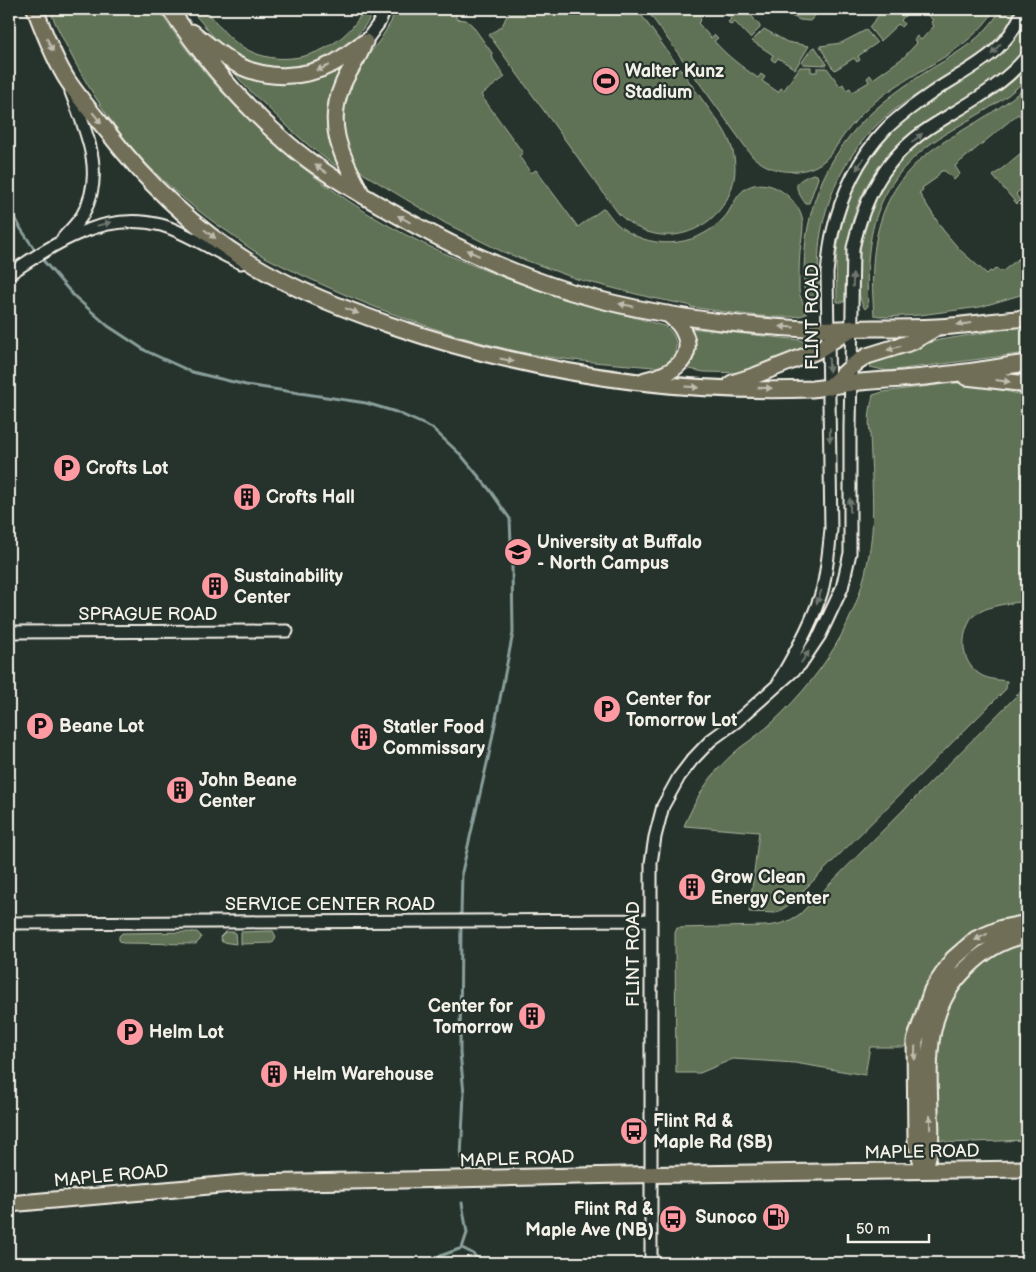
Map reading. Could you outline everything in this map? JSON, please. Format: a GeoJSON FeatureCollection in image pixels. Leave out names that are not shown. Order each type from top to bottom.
{"type":"FeatureCollection","features":[{"type":"Feature","properties":{"kind":"main road"},"geometry":{"type":"LineString","coordinates":[[35,9],[67,80],[126,156],[163,194],[206,231],[270,275],[365,316],[434,340],[504,359],[574,373],[662,385],[716,388],[814,389],[851,383],[942,375],[1027,363]]}},
{"type":"Feature","properties":{"kind":"main road"},"geometry":{"type":"LineString","coordinates":[[170,9],[231,88],[273,130],[314,164],[337,181],[448,242],[531,278],[591,298],[668,314],[805,329],[937,327],[1027,318]]}},
{"type":"Feature","properties":{"kind":"main road"},"geometry":{"type":"LineString","coordinates":[[181,25],[236,64],[259,73],[278,76],[297,75],[315,71],[340,60],[364,42]]}},
{"type":"Feature","properties":{"kind":"main road"},"geometry":{"type":"LineString","coordinates":[[362,195],[340,150],[335,118],[336,103],[343,82],[360,55],[364,42]]}},
{"type":"Feature","properties":{"kind":"main road"},"geometry":{"type":"LineString","coordinates":[[990,321],[1027,306]]}},
{"type":"Feature","properties":{"kind":"main road"},"geometry":{"type":"LineString","coordinates":[[637,382],[673,371],[679,365],[687,350],[686,337],[681,327],[668,314]]}},
{"type":"Feature","properties":{"kind":"main road"},"geometry":{"type":"LineString","coordinates":[[829,387],[852,366],[867,356],[912,342],[937,327]]}},
{"type":"Feature","properties":{"kind":"main road"},"geometry":{"type":"LineString","coordinates":[[716,388],[762,373],[815,352],[853,328]]}},
{"type":"Feature","properties":{"kind":"main road"},"geometry":{"type":"LineString","coordinates":[[942,375],[1018,383],[1027,387]]}},
{"type":"Feature","properties":{"kind":"main road"},"geometry":{"type":"LineString","coordinates":[[924,1170],[916,1142],[915,1041],[932,990],[953,959],[976,939],[1002,928],[1027,923]]}},
{"type":"Feature","properties":{"kind":"main road"},"geometry":{"type":"LineString","coordinates":[[924,1170],[930,1142],[928,1061],[935,1018],[957,977],[982,954],[1006,941],[1027,935]]}},
{"type":"Feature","properties":{"kind":"main road","name":"MAPLE ROAD"},"geometry":{"type":"LineString","coordinates":[[9,1204],[243,1183],[650,1174],[1027,1169]]}},
{"type":"Feature","properties":{"kind":"street"},"geometry":{"type":"LineString","coordinates":[[364,42],[378,23],[385,9]]}},
{"type":"Feature","properties":{"kind":"street","name":"FLINT ROAD"},"geometry":{"type":"LineString","coordinates":[[771,692],[806,629],[822,591],[829,554],[831,529],[827,273],[831,240],[841,203],[860,163],[876,140],[901,116],[938,89],[993,54],[1012,30],[1023,9]]}},
{"type":"Feature","properties":{"kind":"street","name":"FLINT ROAD"},"geometry":{"type":"LineString","coordinates":[[650,1263],[651,863],[663,806],[679,777],[711,740],[737,721],[800,665],[820,635],[842,588],[850,553],[853,248],[858,224],[874,186],[896,156],[927,129],[997,85],[1016,70],[1027,56]]}},
{"type":"Feature","properties":{"kind":"street"},"geometry":{"type":"LineString","coordinates":[[59,242],[83,215],[94,184],[94,163],[90,144],[67,80]]}},
{"type":"Feature","properties":{"kind":"street"},"geometry":{"type":"LineString","coordinates":[[13,271],[59,242],[83,231],[103,224],[136,220],[170,228],[270,275]]}},
{"type":"Feature","properties":{"kind":"street","name":"SPRAGUE ROAD"},"geometry":{"type":"LineString","coordinates":[[9,632],[288,630]]}},
{"type":"Feature","properties":{"kind":"street","name":"SERVICE CENTER ROAD"},"geometry":{"type":"LineString","coordinates":[[9,924],[651,920]]}},
{"type":"Feature","properties":{"kind":"green space"},"geometry":{"type":"Polygon","coordinates":[[[49,9],[158,9],[180,41],[205,72],[258,129],[318,180],[350,202],[403,234],[485,270],[562,298],[664,326],[674,337],[676,350],[673,356],[662,365],[654,367],[550,357],[494,346],[430,327],[348,296],[259,254],[184,199],[142,159],[114,125],[78,69],[49,9]]]}},
{"type":"Feature","properties":{"kind":"green space"},"geometry":{"type":"Polygon","coordinates":[[[190,9],[206,9],[229,36],[246,49],[262,56],[296,58],[329,46],[355,24],[364,9],[375,9],[367,24],[356,36],[331,56],[317,63],[301,67],[268,69],[255,66],[232,56],[233,53],[218,42],[190,9]]]}},
{"type":"Feature","properties":{"kind":"green space"},"geometry":{"type":"Polygon","coordinates":[[[395,9],[456,9],[456,19],[466,20],[472,25],[492,53],[493,59],[505,77],[481,95],[523,153],[519,156],[531,173],[536,170],[578,227],[604,208],[616,223],[628,232],[642,238],[670,243],[685,241],[711,229],[723,219],[738,196],[748,187],[759,184],[767,185],[784,193],[797,207],[802,218],[799,289],[806,314],[768,317],[691,307],[577,279],[503,252],[445,223],[364,174],[351,161],[340,138],[341,99],[362,63],[391,22],[395,9]]]}},
{"type":"Feature","properties":{"kind":"green space","name":"Walter Kunz Stadium"},"geometry":{"type":"Polygon","coordinates":[[[510,9],[637,9],[722,127],[733,154],[734,179],[726,201],[710,220],[690,231],[666,235],[642,230],[618,213],[489,35],[502,26],[510,9]]]}},
{"type":"Feature","properties":{"kind":"green space"},"geometry":{"type":"Polygon","coordinates":[[[646,9],[700,9],[705,13],[698,23],[711,38],[715,35],[718,38],[714,41],[729,56],[758,78],[761,74],[765,77],[762,81],[778,92],[781,88],[784,90],[800,67],[811,67],[811,72],[817,72],[817,68],[827,68],[840,86],[843,84],[846,90],[850,88],[852,92],[869,82],[867,78],[870,75],[873,79],[904,57],[917,43],[914,40],[917,36],[921,40],[934,26],[931,22],[933,20],[926,14],[930,9],[995,9],[983,25],[954,51],[901,83],[862,113],[825,160],[808,169],[783,171],[766,166],[752,156],[646,9]]]}},
{"type":"Feature","properties":{"kind":"green space"},"geometry":{"type":"Polygon","coordinates":[[[722,9],[746,9],[760,28],[750,38],[735,22],[731,25],[728,22],[731,19],[722,9]]]}},
{"type":"Feature","properties":{"kind":"green space"},"geometry":{"type":"Polygon","coordinates":[[[785,9],[816,9],[815,16],[810,21],[800,20],[785,13],[785,9]]]}},
{"type":"Feature","properties":{"kind":"green space"},"geometry":{"type":"Polygon","coordinates":[[[884,9],[912,9],[901,20],[904,24],[901,27],[898,24],[880,41],[869,27],[884,9]]]}},
{"type":"Feature","properties":{"kind":"green space"},"geometry":{"type":"Polygon","coordinates":[[[1001,9],[1016,9],[1010,21],[995,41],[976,57],[893,111],[867,136],[846,165],[837,181],[825,215],[819,249],[818,297],[812,307],[806,297],[804,288],[804,258],[808,227],[824,177],[835,156],[849,136],[884,102],[968,45],[986,29],[1001,9]]]}},
{"type":"Feature","properties":{"kind":"green space"},"geometry":{"type":"Polygon","coordinates":[[[1027,16],[1027,46],[1010,66],[986,85],[933,117],[903,139],[878,168],[860,199],[854,215],[846,262],[845,298],[844,302],[837,302],[837,259],[842,225],[856,185],[877,149],[906,118],[995,58],[1018,32],[1027,16]]]}},
{"type":"Feature","properties":{"kind":"green space"},"geometry":{"type":"Polygon","coordinates":[[[764,29],[787,42],[809,46],[795,69],[778,58],[775,62],[771,59],[773,55],[752,41],[764,29]]]}},
{"type":"Feature","properties":{"kind":"green space"},"geometry":{"type":"Polygon","coordinates":[[[866,30],[877,43],[858,56],[860,60],[857,62],[854,58],[835,70],[820,46],[841,43],[866,30]]]}},
{"type":"Feature","properties":{"kind":"green space"},"geometry":{"type":"Polygon","coordinates":[[[815,47],[827,65],[803,64],[802,62],[812,48],[815,47]]]}},
{"type":"Feature","properties":{"kind":"green space"},"geometry":{"type":"Polygon","coordinates":[[[344,67],[333,103],[329,126],[330,138],[338,163],[336,166],[316,152],[289,128],[247,88],[234,72],[344,67]]]}},
{"type":"Feature","properties":{"kind":"green space"},"geometry":{"type":"Polygon","coordinates":[[[1027,67],[1027,78],[1018,87],[999,102],[945,134],[922,151],[904,168],[890,187],[880,208],[873,230],[867,279],[868,306],[865,309],[858,289],[862,235],[873,203],[890,173],[913,148],[927,137],[1002,90],[1027,67]]]}},
{"type":"Feature","properties":{"kind":"green space"},"geometry":{"type":"Polygon","coordinates":[[[1027,85],[1027,119],[1023,120],[1018,114],[955,166],[960,174],[954,180],[945,171],[941,171],[919,193],[943,230],[960,250],[987,274],[996,268],[1003,271],[1027,252],[1027,293],[980,307],[920,315],[886,317],[874,315],[873,263],[876,239],[882,216],[892,195],[905,176],[922,158],[945,141],[998,108],[1027,85]]]}},
{"type":"Feature","properties":{"kind":"green space"},"geometry":{"type":"Polygon","coordinates":[[[1021,153],[1027,160],[1027,184],[1016,194],[1020,201],[1017,204],[993,176],[1021,153]]]}},
{"type":"Feature","properties":{"kind":"green space"},"geometry":{"type":"Polygon","coordinates":[[[813,174],[817,175],[818,178],[809,203],[805,203],[798,192],[797,185],[802,179],[813,174]]]}},
{"type":"Feature","properties":{"kind":"green space"},"geometry":{"type":"Polygon","coordinates":[[[1027,326],[1027,353],[887,371],[870,367],[869,360],[939,340],[1027,326]]]}},
{"type":"Feature","properties":{"kind":"green space"},"geometry":{"type":"Polygon","coordinates":[[[689,328],[801,340],[805,347],[804,350],[747,373],[704,372],[684,368],[689,328]]]}},
{"type":"Feature","properties":{"kind":"green space"},"geometry":{"type":"Polygon","coordinates":[[[953,383],[987,384],[992,388],[1027,396],[1027,601],[998,605],[978,613],[970,619],[964,639],[966,658],[973,669],[984,677],[1007,681],[1006,689],[789,905],[776,913],[749,912],[759,832],[684,826],[701,792],[714,774],[741,747],[773,722],[811,681],[841,636],[852,612],[868,560],[872,532],[873,495],[869,423],[873,395],[953,383]]]}},
{"type":"Feature","properties":{"kind":"green space"},"geometry":{"type":"Polygon","coordinates":[[[1027,685],[1027,915],[1006,921],[994,927],[953,953],[941,963],[922,992],[905,1047],[870,1047],[865,1075],[795,1063],[733,1059],[700,1073],[676,1073],[675,933],[677,928],[770,926],[788,921],[800,914],[1027,685]]]}},
{"type":"Feature","properties":{"kind":"green space"},"geometry":{"type":"Polygon","coordinates":[[[273,931],[276,937],[272,943],[241,944],[241,932],[273,931]]]}},
{"type":"Feature","properties":{"kind":"green space"},"geometry":{"type":"Polygon","coordinates":[[[197,932],[201,936],[196,944],[122,943],[119,940],[119,936],[122,933],[197,932]]]}},
{"type":"Feature","properties":{"kind":"green space"},"geometry":{"type":"Polygon","coordinates":[[[225,932],[235,932],[236,944],[222,942],[220,937],[225,932]]]}},
{"type":"Feature","properties":{"kind":"green space"},"geometry":{"type":"Polygon","coordinates":[[[1027,942],[1027,1140],[948,1143],[943,1140],[940,1141],[936,1112],[936,1057],[941,1028],[947,1010],[954,994],[976,967],[1007,948],[1027,942]]]}},
{"type":"Feature","properties":{"kind":"waterway"},"geometry":{"type":"LineString","coordinates":[[9,206],[37,253]]}},
{"type":"Feature","properties":{"kind":"waterway"},"geometry":{"type":"LineString","coordinates":[[41,258],[74,296],[108,326],[146,351],[192,372],[246,385],[366,403],[396,412],[432,428],[461,455],[489,489],[510,519],[513,633],[488,759],[462,872],[461,917]]}},
{"type":"Feature","properties":{"kind":"waterway"},"geometry":{"type":"LineString","coordinates":[[461,924],[460,1053],[464,1093],[461,1158]]}},
{"type":"Feature","properties":{"kind":"waterway"},"geometry":{"type":"LineString","coordinates":[[421,1263],[462,1248],[467,1233],[462,1203]]}},
{"type":"Feature","properties":{"kind":"waterway"},"geometry":{"type":"LineString","coordinates":[[462,1248],[472,1253],[482,1263]]}},
{"type":"Feature","properties":{"kind":"place","name":"Walter Kunz Stadium"},"geometry":{"type":"Point","coordinates":[606,81]}},
{"type":"Feature","properties":{"kind":"place","name":"Crofts Lot"},"geometry":{"type":"Point","coordinates":[67,468]}},
{"type":"Feature","properties":{"kind":"place","name":"Crofts Hall"},"geometry":{"type":"Point","coordinates":[247,497]}},
{"type":"Feature","properties":{"kind":"place","name":"University at Buffalo - North Campus"},"geometry":{"type":"Point","coordinates":[518,552]}},
{"type":"Feature","properties":{"kind":"place","name":"Sustainability Center"},"geometry":{"type":"Point","coordinates":[215,586]}},
{"type":"Feature","properties":{"kind":"place","name":"Center for Tomorrow Lot"},"geometry":{"type":"Point","coordinates":[607,709]}},
{"type":"Feature","properties":{"kind":"place","name":"Beane Lot"},"geometry":{"type":"Point","coordinates":[40,726]}},
{"type":"Feature","properties":{"kind":"place","name":"Statler Food Commissary"},"geometry":{"type":"Point","coordinates":[364,737]}},
{"type":"Feature","properties":{"kind":"place","name":"John Beane Center"},"geometry":{"type":"Point","coordinates":[180,790]}},
{"type":"Feature","properties":{"kind":"place","name":"Grow Clean Energy Center"},"geometry":{"type":"Point","coordinates":[692,887]}},
{"type":"Feature","properties":{"kind":"place","name":"Center for Tomorrow"},"geometry":{"type":"Point","coordinates":[532,1016]}},
{"type":"Feature","properties":{"kind":"place","name":"Helm Lot"},"geometry":{"type":"Point","coordinates":[130,1032]}},
{"type":"Feature","properties":{"kind":"place","name":"Helm Warehouse"},"geometry":{"type":"Point","coordinates":[274,1074]}},
{"type":"Feature","properties":{"kind":"place","name":"Flint Rd & Maple Rd (SB)"},"geometry":{"type":"Point","coordinates":[634,1131]}},
{"type":"Feature","properties":{"kind":"place","name":"Sunoco"},"geometry":{"type":"Point","coordinates":[776,1217]}},
{"type":"Feature","properties":{"kind":"place","name":"Flint Rd & Maple Ave (NB)"},"geometry":{"type":"Point","coordinates":[673,1219]}}]}
